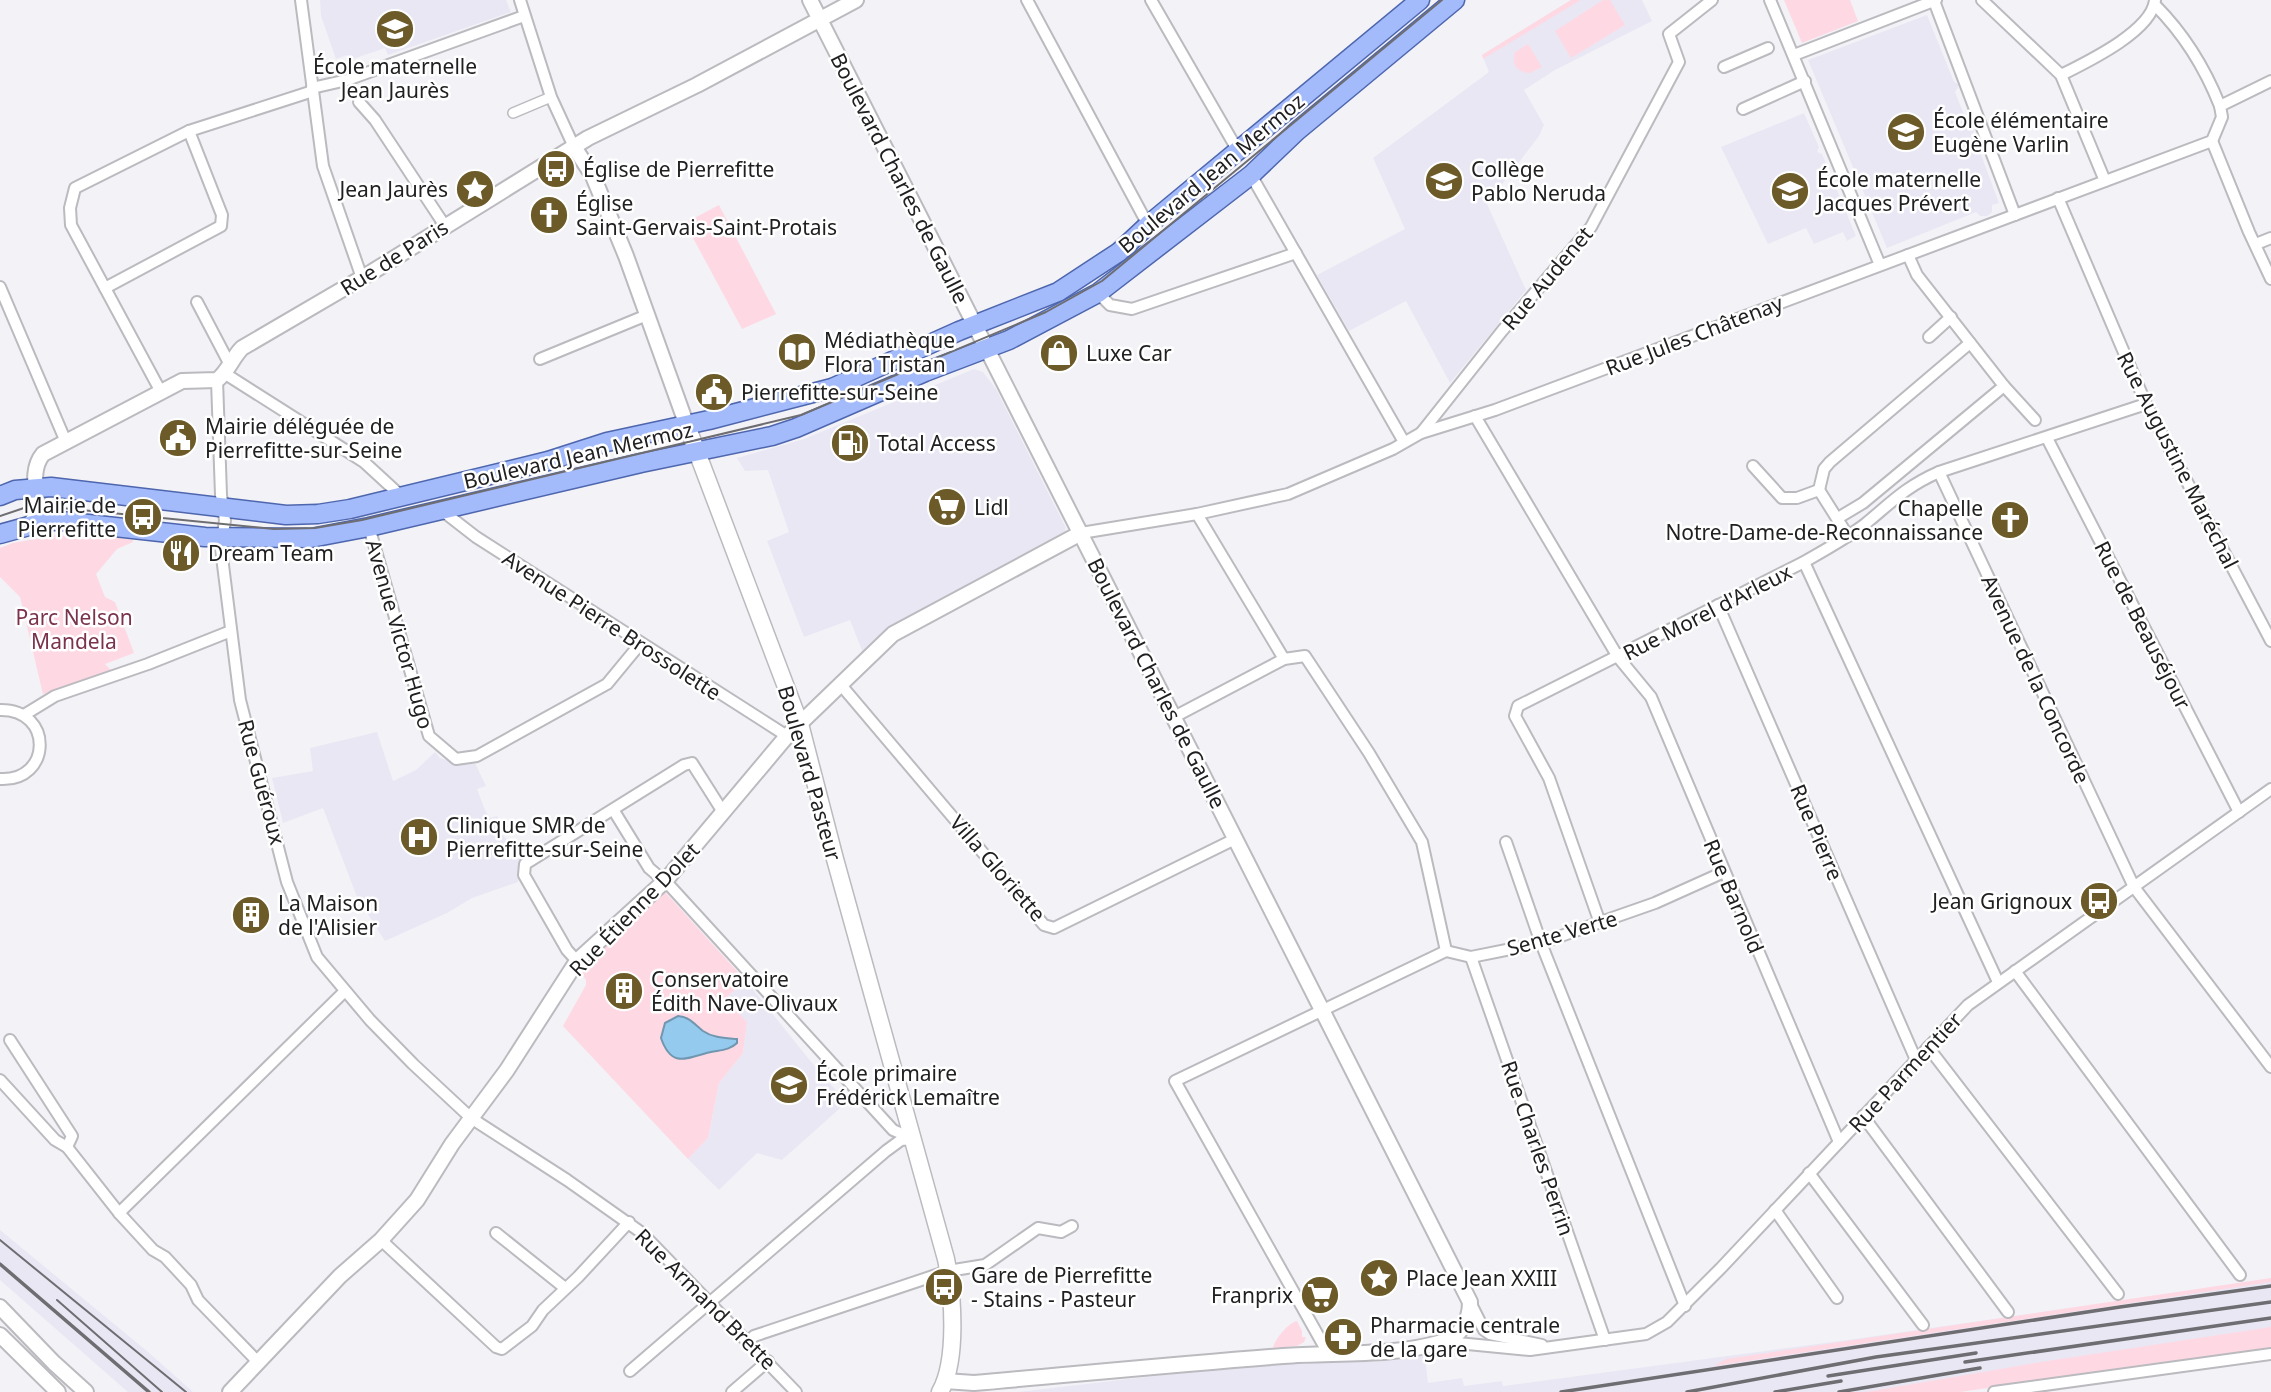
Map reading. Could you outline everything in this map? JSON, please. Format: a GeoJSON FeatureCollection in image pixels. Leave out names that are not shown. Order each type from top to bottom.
{"type":"FeatureCollection","features":[{"type":"Feature","properties":{"kind":"main road","name":"Boulevard Jean Mermoz"},"geometry":{"type":"LineString","coordinates":[[0,496],[15,490],[51,487],[286,515],[318,514],[350,509],[548,461],[607,442],[709,420],[832,388],[1058,292],[1119,252],[1420,0]]}},
{"type":"Feature","properties":{"kind":"main road","name":"Boulevard Jean Mermoz"},"geometry":{"type":"LineString","coordinates":[[0,534],[29,525],[61,521],[223,538],[311,538],[772,436],[796,428],[925,372],[987,350],[1098,293],[1251,175],[1297,131],[1455,0]]}},
{"type":"Feature","properties":{"kind":"main road","name":"Boulevard Pasteur"},"geometry":{"type":"LineString","coordinates":[[687,423],[800,724],[888,1054],[914,1139],[948,1270],[953,1324],[942,1387]]}},
{"type":"Feature","properties":{"kind":"street"},"geometry":{"type":"LineString","coordinates":[[301,0],[323,166],[362,278]]}},
{"type":"Feature","properties":{"kind":"street"},"geometry":{"type":"LineString","coordinates":[[520,0],[551,97],[574,147]]}},
{"type":"Feature","properties":{"kind":"street","name":"Boulevard Charles de Gaulle"},"geometry":{"type":"LineString","coordinates":[[810,0],[1470,1302]]}},
{"type":"Feature","properties":{"kind":"street","name":"Rue de Paris"},"geometry":{"type":"LineString","coordinates":[[223,372],[242,348],[362,278],[574,147],[856,0]]}},
{"type":"Feature","properties":{"kind":"street"},"geometry":{"type":"LineString","coordinates":[[1027,0],[1148,225]]}},
{"type":"Feature","properties":{"kind":"street"},"geometry":{"type":"LineString","coordinates":[[1151,0],[1238,151]]}},
{"type":"Feature","properties":{"kind":"street","name":"Rue Audenet"},"geometry":{"type":"LineString","coordinates":[[1421,433],[1502,331],[1591,227],[1679,62],[1669,34],[1712,0]]}},
{"type":"Feature","properties":{"kind":"street"},"geometry":{"type":"LineString","coordinates":[[1770,0],[1880,265]]}},
{"type":"Feature","properties":{"kind":"street"},"geometry":{"type":"LineString","coordinates":[[1794,55],[1935,0],[2015,215]]}},
{"type":"Feature","properties":{"kind":"street"},"geometry":{"type":"LineString","coordinates":[[1982,0],[2061,75],[2105,181]]}},
{"type":"Feature","properties":{"kind":"street"},"geometry":{"type":"LineString","coordinates":[[2061,75],[2114,48],[2144,19],[2155,2],[2195,53],[2210,82],[2222,117],[2212,141],[2271,279]]}},
{"type":"Feature","properties":{"kind":"street"},"geometry":{"type":"LineString","coordinates":[[161,392],[71,225],[70,208],[75,188],[189,131],[347,80],[524,16]]}},
{"type":"Feature","properties":{"kind":"street"},"geometry":{"type":"LineString","coordinates":[[1724,67],[1787,40]]}},
{"type":"Feature","properties":{"kind":"street"},"geometry":{"type":"LineString","coordinates":[[347,80],[357,99],[381,128],[445,226]]}},
{"type":"Feature","properties":{"kind":"street"},"geometry":{"type":"LineString","coordinates":[[1743,109],[1805,80]]}},
{"type":"Feature","properties":{"kind":"street"},"geometry":{"type":"LineString","coordinates":[[2220,106],[2271,81]]}},
{"type":"Feature","properties":{"kind":"street"},"geometry":{"type":"LineString","coordinates":[[513,113],[551,97]]}},
{"type":"Feature","properties":{"kind":"street"},"geometry":{"type":"LineString","coordinates":[[105,288],[221,226],[222,215],[189,131]]}},
{"type":"Feature","properties":{"kind":"street","name":"Rue Jules Châtenay"},"geometry":{"type":"LineString","coordinates":[[1081,533],[1197,514],[1288,494],[1421,433],[1475,416],[2212,141]]}},
{"type":"Feature","properties":{"kind":"street","name":"Boulevard Pasteur"},"geometry":{"type":"LineString","coordinates":[[574,147],[593,176],[687,423]]}},
{"type":"Feature","properties":{"kind":"street"},"geometry":{"type":"LineString","coordinates":[[1251,175],[1404,442]]}},
{"type":"Feature","properties":{"kind":"street","name":"Rue Augustine Maréchal"},"geometry":{"type":"LineString","coordinates":[[2058,198],[2146,404],[2271,641]]}},
{"type":"Feature","properties":{"kind":"street"},"geometry":{"type":"LineString","coordinates":[[2256,244],[2271,238]]}},
{"type":"Feature","properties":{"kind":"street"},"geometry":{"type":"LineString","coordinates":[[1098,293],[1110,305],[1132,309],[1296,253]]}},
{"type":"Feature","properties":{"kind":"street"},"geometry":{"type":"LineString","coordinates":[[1908,255],[1917,275],[2004,386],[2035,421]]}},
{"type":"Feature","properties":{"kind":"street"},"geometry":{"type":"LineString","coordinates":[[0,287],[66,442]]}},
{"type":"Feature","properties":{"kind":"street"},"geometry":{"type":"LineString","coordinates":[[197,302],[223,372],[364,462],[401,496]]}},
{"type":"Feature","properties":{"kind":"street"},"geometry":{"type":"LineString","coordinates":[[540,359],[647,315]]}},
{"type":"Feature","properties":{"kind":"street"},"geometry":{"type":"LineString","coordinates":[[1928,337],[1951,317]]}},
{"type":"Feature","properties":{"kind":"street"},"geometry":{"type":"LineString","coordinates":[[1848,536],[1819,490],[1824,469],[1970,343]]}},
{"type":"Feature","properties":{"kind":"street"},"geometry":{"type":"LineString","coordinates":[[29,525],[38,514],[35,488],[37,462],[43,454],[182,381],[223,372]]}},
{"type":"Feature","properties":{"kind":"street","name":"Rue Guéroux"},"geometry":{"type":"LineString","coordinates":[[223,372],[225,520],[221,549],[240,701],[287,882],[317,957],[413,1064],[471,1118]]}},
{"type":"Feature","properties":{"kind":"street"},"geometry":{"type":"LineString","coordinates":[[1838,518],[1863,503],[2004,386]]}},
{"type":"Feature","properties":{"kind":"street"},"geometry":{"type":"LineString","coordinates":[[1804,562],[1848,536],[1916,482],[2146,404]]}},
{"type":"Feature","properties":{"kind":"street","name":"Rue Barnold"},"geometry":{"type":"LineString","coordinates":[[1475,416],[1618,657],[1651,697],[1839,1142]]}},
{"type":"Feature","properties":{"kind":"street","name":"Rue de Beauséjour"},"geometry":{"type":"LineString","coordinates":[[2047,438],[2239,812]]}},
{"type":"Feature","properties":{"kind":"street"},"geometry":{"type":"LineString","coordinates":[[1753,466],[1782,498],[1797,498],[1819,490]]}},
{"type":"Feature","properties":{"kind":"street","name":"Avenue de la Concorde"},"geometry":{"type":"LineString","coordinates":[[1939,472],[2134,887],[2271,1067]]}},
{"type":"Feature","properties":{"kind":"street","name":"Avenue Pierre Brossolette"},"geometry":{"type":"LineString","coordinates":[[440,509],[476,537],[787,736]]}},
{"type":"Feature","properties":{"kind":"street"},"geometry":{"type":"LineString","coordinates":[[1197,514],[1283,659]]}},
{"type":"Feature","properties":{"kind":"street","name":"Avenue Victor Hugo"},"geometry":{"type":"LineString","coordinates":[[369,527],[429,736],[456,759],[477,756],[607,684],[640,644]]}},
{"type":"Feature","properties":{"kind":"street","name":"Rue Étienne Dolet"},"geometry":{"type":"LineString","coordinates":[[229,1392],[340,1276],[381,1240],[417,1200],[471,1118],[508,1070],[577,961],[666,880],[787,736],[893,634],[1081,533]]}},
{"type":"Feature","properties":{"kind":"street","name":"Rue Morel d'Arleux"},"geometry":{"type":"LineString","coordinates":[[1600,923],[1549,778],[1515,716],[1518,706],[1804,562],[1998,982]]}},
{"type":"Feature","properties":{"kind":"street","name":"Rue Pierre"},"geometry":{"type":"LineString","coordinates":[[1718,604],[1916,1060]]}},
{"type":"Feature","properties":{"kind":"street"},"geometry":{"type":"LineString","coordinates":[[24,715],[51,698],[232,631]]}},
{"type":"Feature","properties":{"kind":"street"},"geometry":{"type":"LineString","coordinates":[[1174,717],[1283,659],[1305,656],[1369,752],[1422,842],[1446,951],[1175,1081],[1270,1248],[1324,1346],[1326,1355]]}},
{"type":"Feature","properties":{"kind":"street","name":"Villa Gloriette"},"geometry":{"type":"LineString","coordinates":[[841,685],[1044,925],[1054,928],[1235,839]]}},
{"type":"Feature","properties":{"kind":"street"},"geometry":{"type":"LineString","coordinates":[[0,710],[13,710],[24,715],[39,737],[38,757],[24,774],[13,779],[0,779]]}},
{"type":"Feature","properties":{"kind":"street"},"geometry":{"type":"LineString","coordinates":[[577,961],[524,875],[526,864],[684,765],[692,763],[723,812]]}},
{"type":"Feature","properties":{"kind":"street","name":"Rue Parmentier"},"geometry":{"type":"LineString","coordinates":[[1444,1342],[1519,1350],[1646,1334],[1667,1322],[1968,1005],[2271,789]]}},
{"type":"Feature","properties":{"kind":"street"},"geometry":{"type":"LineString","coordinates":[[614,811],[649,868],[666,880],[893,1130],[914,1139]]}},
{"type":"Feature","properties":{"kind":"street"},"geometry":{"type":"LineString","coordinates":[[1506,842],[1541,943],[1685,1306]]}},
{"type":"Feature","properties":{"kind":"street","name":"Sente Verte"},"geometry":{"type":"LineString","coordinates":[[1446,951],[1471,957],[1541,943],[1655,903],[1724,872]]}},
{"type":"Feature","properties":{"kind":"street","name":"Rue Charles Perrin"},"geometry":{"type":"LineString","coordinates":[[1471,957],[1605,1340]]}},
{"type":"Feature","properties":{"kind":"street"},"geometry":{"type":"LineString","coordinates":[[2015,971],[2240,1275]]}},
{"type":"Feature","properties":{"kind":"street"},"geometry":{"type":"LineString","coordinates":[[118,1213],[345,991]]}},
{"type":"Feature","properties":{"kind":"street"},"geometry":{"type":"LineString","coordinates":[[10,1040],[72,1136],[67,1147]]}},
{"type":"Feature","properties":{"kind":"street"},"geometry":{"type":"LineString","coordinates":[[1928,1047],[2118,1294]]}},
{"type":"Feature","properties":{"kind":"street"},"geometry":{"type":"LineString","coordinates":[[0,1080],[55,1140],[67,1147],[118,1213],[153,1250],[165,1257],[191,1285],[198,1300],[258,1362]]}},
{"type":"Feature","properties":{"kind":"street"},"geometry":{"type":"LineString","coordinates":[[1863,1116],[2008,1312]]}},
{"type":"Feature","properties":{"kind":"street","name":"Rue Armand Brette"},"geometry":{"type":"LineString","coordinates":[[471,1118],[629,1222],[796,1392]]}},
{"type":"Feature","properties":{"kind":"street"},"geometry":{"type":"LineString","coordinates":[[630,1371],[886,1151],[901,1140],[914,1139]]}},
{"type":"Feature","properties":{"kind":"street"},"geometry":{"type":"LineString","coordinates":[[1809,1173],[1923,1325]]}},
{"type":"Feature","properties":{"kind":"street"},"geometry":{"type":"LineString","coordinates":[[1775,1210],[1837,1298]]}},
{"type":"Feature","properties":{"kind":"street"},"geometry":{"type":"LineString","coordinates":[[381,1240],[496,1347],[502,1349],[531,1326],[543,1310],[629,1222]]}},
{"type":"Feature","properties":{"kind":"street"},"geometry":{"type":"LineString","coordinates":[[748,1342],[754,1336],[948,1270],[985,1265],[1038,1228],[1060,1232],[1072,1226]]}},
{"type":"Feature","properties":{"kind":"street"},"geometry":{"type":"LineString","coordinates":[[496,1233],[565,1288]]}},
{"type":"Feature","properties":{"kind":"street"},"geometry":{"type":"LineString","coordinates":[[942,1387],[1247,1359],[1364,1353],[1444,1342],[1464,1326],[1470,1315],[1470,1302]]}},
{"type":"Feature","properties":{"kind":"street","name":"Rue Parmentier"},"geometry":{"type":"LineString","coordinates":[[1470,1302],[1484,1330],[1490,1334],[1552,1347]]}},
{"type":"Feature","properties":{"kind":"street"},"geometry":{"type":"LineString","coordinates":[[0,1307],[86,1392]]}},
{"type":"Feature","properties":{"kind":"street"},"geometry":{"type":"LineString","coordinates":[[0,1335],[58,1392]]}},
{"type":"Feature","properties":{"kind":"street"},"geometry":{"type":"LineString","coordinates":[[1994,1392],[2271,1354]]}},
{"type":"Feature","properties":{"kind":"street"},"geometry":{"type":"LineString","coordinates":[[732,1392],[768,1361]]}},
{"type":"Feature","properties":{"kind":"street"},"geometry":{"type":"LineString","coordinates":[[2073,1380],[2077,1392]]}},
{"type":"Feature","properties":{"kind":"shaded area","name":"École maternelle Jean Jaurès"},"geometry":{"type":"Polygon","coordinates":[[[320,0],[506,0],[511,12],[388,55],[385,48],[350,60],[347,55],[336,59],[321,16],[320,0]]]}},
{"type":"Feature","properties":{"kind":"shaded area","name":"Collège Pablo Neruda"},"geometry":{"type":"Polygon","coordinates":[[[1571,0],[1642,0],[1652,21],[1555,70],[1524,90],[1544,125],[1539,136],[1487,204],[1526,290],[1450,383],[1406,301],[1349,331],[1317,275],[1405,229],[1373,158],[1489,72],[1482,55],[1571,0]]]}},
{"type":"Feature","properties":{"kind":"shaded area","name":"École élémentaire Eugène Varlin"},"geometry":{"type":"Polygon","coordinates":[[[1927,15],[1954,82],[1959,85],[1955,92],[1968,125],[1975,128],[1973,133],[1999,203],[1992,205],[1992,212],[1987,216],[1980,216],[1976,212],[1887,248],[1808,60],[1927,15]]]}},
{"type":"Feature","properties":{"kind":"shaded area","name":"École maternelle Jacques Prévert"},"geometry":{"type":"Polygon","coordinates":[[[1804,113],[1819,147],[1817,152],[1822,154],[1856,236],[1847,241],[1843,232],[1814,244],[1806,228],[1768,244],[1721,147],[1804,113]]]}},
{"type":"Feature","properties":{"kind":"shaded area"},"geometry":{"type":"Polygon","coordinates":[[[974,369],[983,372],[996,389],[1066,528],[1064,533],[884,633],[863,653],[850,620],[804,637],[767,541],[789,532],[768,470],[745,471],[737,458],[804,439],[974,369]]]}},
{"type":"Feature","properties":{"kind":"shaded area","name":"Clinique SMR de Pierrefitte-sur-Seine"},"geometry":{"type":"Polygon","coordinates":[[[377,732],[393,781],[416,770],[435,752],[440,758],[460,764],[474,761],[486,786],[477,789],[485,810],[490,818],[497,816],[507,831],[502,834],[508,842],[512,840],[522,854],[518,882],[472,898],[447,913],[385,941],[357,897],[323,808],[283,823],[272,778],[313,771],[310,748],[377,732]]]}},
{"type":"Feature","properties":{"kind":"shaded area"},"geometry":{"type":"Polygon","coordinates":[[[746,981],[847,1102],[782,1160],[757,1153],[719,1190],[688,1159],[708,1138],[719,1083],[743,1053],[747,1022],[725,998],[746,981]]]}},
{"type":"Feature","properties":{"kind":"shaded area"},"geometry":{"type":"Polygon","coordinates":[[[0,1230],[193,1392],[128,1392],[0,1280],[0,1230]]]}},
{"type":"Feature","properties":{"kind":"shaded area"},"geometry":{"type":"Polygon","coordinates":[[[2271,1279],[2271,1336],[1909,1392],[1018,1392],[1265,1363],[1424,1349],[1428,1383],[1462,1378],[1464,1386],[1502,1381],[1503,1386],[2271,1279]]]}},
{"type":"Feature","properties":{"kind":"green space"},"geometry":{"type":"Polygon","coordinates":[[[1571,0],[1581,0],[1483,59],[1482,55],[1571,0]]]}},
{"type":"Feature","properties":{"kind":"green space"},"geometry":{"type":"Polygon","coordinates":[[[1603,0],[1610,0],[1625,25],[1571,58],[1555,31],[1603,0]]]}},
{"type":"Feature","properties":{"kind":"green space"},"geometry":{"type":"Polygon","coordinates":[[[1784,0],[1850,0],[1858,21],[1802,43],[1784,0]]]}},
{"type":"Feature","properties":{"kind":"green space"},"geometry":{"type":"Polygon","coordinates":[[[1528,44],[1542,67],[1530,73],[1518,69],[1514,61],[1515,52],[1528,44]]]}},
{"type":"Feature","properties":{"kind":"green space"},"geometry":{"type":"Polygon","coordinates":[[[719,205],[776,314],[742,329],[685,223],[719,205]]]}},
{"type":"Feature","properties":{"kind":"green space","name":"Parc Nelson Mandela"},"geometry":{"type":"Polygon","coordinates":[[[56,535],[100,539],[104,536],[133,540],[117,549],[96,574],[105,597],[115,602],[134,653],[105,664],[111,670],[43,694],[20,597],[0,577],[0,548],[56,535]]]}},
{"type":"Feature","properties":{"kind":"green space"},"geometry":{"type":"Polygon","coordinates":[[[664,891],[746,981],[725,998],[747,1022],[743,1053],[719,1083],[708,1138],[688,1159],[563,1026],[586,985],[586,980],[578,968],[664,891]]]}},
{"type":"Feature","properties":{"kind":"green space"},"geometry":{"type":"Polygon","coordinates":[[[2271,1278],[2271,1282],[1714,1366],[1726,1359],[2271,1278]]]}},
{"type":"Feature","properties":{"kind":"green space"},"geometry":{"type":"Polygon","coordinates":[[[1297,1321],[1302,1337],[1306,1337],[1304,1342],[1297,1346],[1273,1348],[1282,1332],[1297,1321]]]}},
{"type":"Feature","properties":{"kind":"green space"},"geometry":{"type":"Polygon","coordinates":[[[2271,1327],[2271,1348],[1960,1392],[1866,1392],[2041,1362],[2271,1327]]]}},
{"type":"Feature","properties":{"kind":"water"},"geometry":{"type":"Polygon","coordinates":[[[678,1016],[689,1019],[707,1033],[737,1039],[737,1043],[725,1049],[688,1058],[676,1058],[665,1048],[661,1038],[665,1023],[678,1016]]]}},
{"type":"Feature","properties":{"kind":"tram line"},"geometry":{"type":"LineString","coordinates":[[0,516],[27,507],[51,507],[274,529],[315,528],[362,520],[801,415],[1046,312],[1102,281],[1442,0]]}},
{"type":"Feature","properties":{"kind":"tram line"},"geometry":{"type":"LineString","coordinates":[[0,1240],[186,1392]]}},
{"type":"Feature","properties":{"kind":"tram line"},"geometry":{"type":"LineString","coordinates":[[57,1300],[162,1392]]}},
{"type":"Feature","properties":{"kind":"railway"},"geometry":{"type":"LineString","coordinates":[[0,1264],[149,1392]]}},
{"type":"Feature","properties":{"kind":"railway"},"geometry":{"type":"LineString","coordinates":[[1561,1392],[2271,1286]]}},
{"type":"Feature","properties":{"kind":"railway"},"geometry":{"type":"LineString","coordinates":[[1687,1392],[1876,1357],[2271,1302]]}},
{"type":"Feature","properties":{"kind":"railway"},"geometry":{"type":"LineString","coordinates":[[1965,1362],[2271,1318]]}},
{"type":"Feature","properties":{"kind":"railway"},"geometry":{"type":"LineString","coordinates":[[1828,1376],[1976,1353]]}},
{"type":"Feature","properties":{"kind":"railway"},"geometry":{"type":"LineString","coordinates":[[1839,1392],[1980,1368]]}},
{"type":"Feature","properties":{"kind":"railway"},"geometry":{"type":"LineString","coordinates":[[1775,1392],[1841,1381]]}},
{"type":"Feature","properties":{"kind":"place","name":"École maternelle Jean Jaurès"},"geometry":{"type":"Point","coordinates":[395,29]}},
{"type":"Feature","properties":{"kind":"place","name":"École élémentaire Eugène Varlin"},"geometry":{"type":"Point","coordinates":[1906,132]}},
{"type":"Feature","properties":{"kind":"place","name":"Église de Pierrefitte"},"geometry":{"type":"Point","coordinates":[556,169]}},
{"type":"Feature","properties":{"kind":"place","name":"Collège Pablo Neruda"},"geometry":{"type":"Point","coordinates":[1444,181]}},
{"type":"Feature","properties":{"kind":"place","name":"Jean Jaurès"},"geometry":{"type":"Point","coordinates":[475,189]}},
{"type":"Feature","properties":{"kind":"place","name":"École maternelle Jacques Prévert"},"geometry":{"type":"Point","coordinates":[1790,191]}},
{"type":"Feature","properties":{"kind":"place","name":"Église Saint-Gervais-Saint-Protais"},"geometry":{"type":"Point","coordinates":[549,215]}},
{"type":"Feature","properties":{"kind":"place","name":"Médiathèque Flora Tristan"},"geometry":{"type":"Point","coordinates":[797,352]}},
{"type":"Feature","properties":{"kind":"place","name":"Luxe Car"},"geometry":{"type":"Point","coordinates":[1059,353]}},
{"type":"Feature","properties":{"kind":"place","name":"Pierrefitte-sur-Seine"},"geometry":{"type":"Point","coordinates":[714,392]}},
{"type":"Feature","properties":{"kind":"place","name":"Mairie déléguée de Pierrefitte-sur-Seine"},"geometry":{"type":"Point","coordinates":[178,438]}},
{"type":"Feature","properties":{"kind":"place","name":"Total Access"},"geometry":{"type":"Point","coordinates":[850,443]}},
{"type":"Feature","properties":{"kind":"place","name":"Lidl"},"geometry":{"type":"Point","coordinates":[947,507]}},
{"type":"Feature","properties":{"kind":"place","name":"Mairie de Pierrefitte"},"geometry":{"type":"Point","coordinates":[143,517]}},
{"type":"Feature","properties":{"kind":"place","name":"Chapelle Notre-Dame-de-Reconnaissance"},"geometry":{"type":"Point","coordinates":[2010,520]}},
{"type":"Feature","properties":{"kind":"place","name":"Dream Team"},"geometry":{"type":"Point","coordinates":[181,553]}},
{"type":"Feature","properties":{"kind":"place","name":"Clinique SMR de Pierrefitte-sur-Seine"},"geometry":{"type":"Point","coordinates":[419,837]}},
{"type":"Feature","properties":{"kind":"place","name":"Jean Grignoux"},"geometry":{"type":"Point","coordinates":[2099,901]}},
{"type":"Feature","properties":{"kind":"place","name":"La Maison de l'Alisier"},"geometry":{"type":"Point","coordinates":[251,915]}},
{"type":"Feature","properties":{"kind":"place","name":"Conservatoire Édith Nave-Olivaux"},"geometry":{"type":"Point","coordinates":[624,991]}},
{"type":"Feature","properties":{"kind":"place","name":"École primaire Frédérick Lemaître"},"geometry":{"type":"Point","coordinates":[789,1085]}},
{"type":"Feature","properties":{"kind":"place","name":"Place Jean XXIII"},"geometry":{"type":"Point","coordinates":[1379,1278]}},
{"type":"Feature","properties":{"kind":"place","name":"Gare de Pierrefitte - Stains - Pasteur"},"geometry":{"type":"Point","coordinates":[944,1287]}},
{"type":"Feature","properties":{"kind":"place","name":"Franprix"},"geometry":{"type":"Point","coordinates":[1320,1295]}},
{"type":"Feature","properties":{"kind":"place","name":"Pharmacie centrale de la gare"},"geometry":{"type":"Point","coordinates":[1343,1337]}}]}
